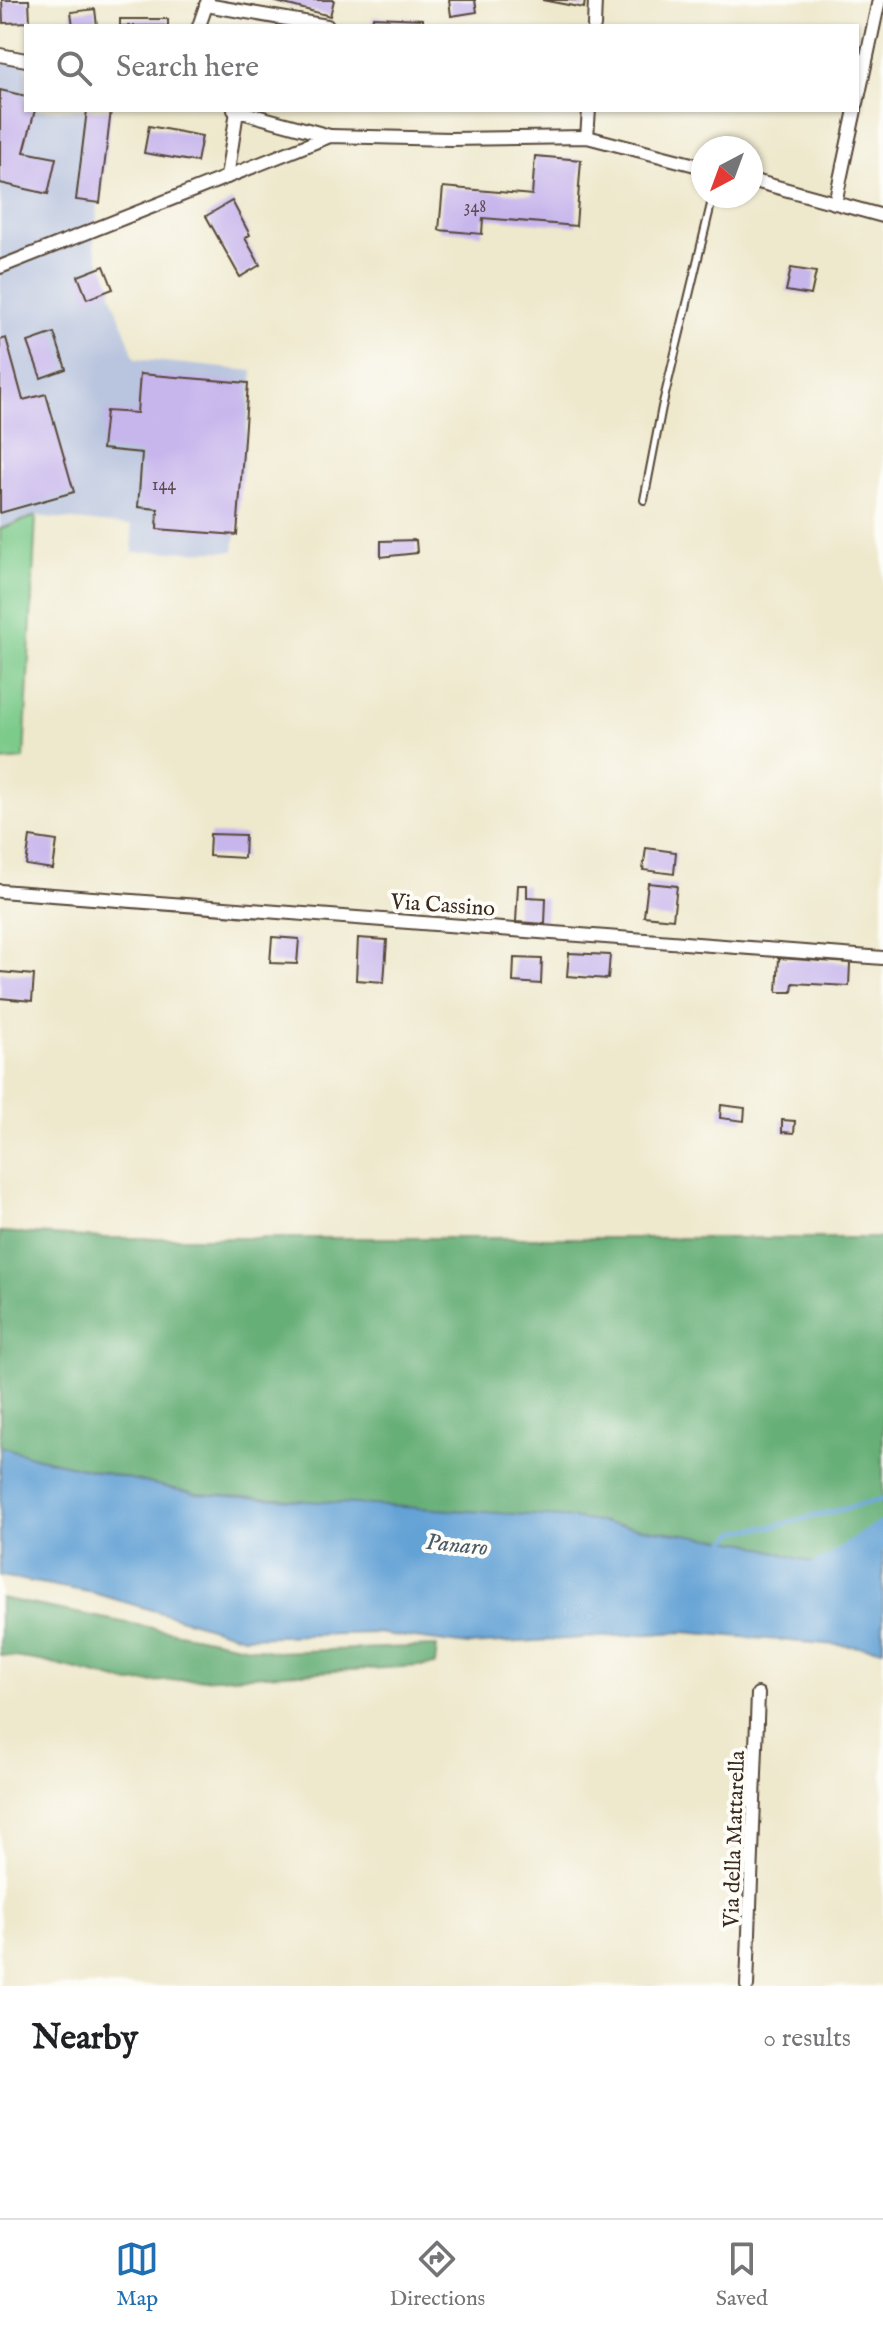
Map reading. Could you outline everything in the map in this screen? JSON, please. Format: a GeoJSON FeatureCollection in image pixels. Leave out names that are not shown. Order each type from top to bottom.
{"type":"FeatureCollection","features":[{"type":"Feature","properties":{"kind":"street"},"geometry":{"type":"LineString","coordinates":[[594,24],[595,0]]}},
{"type":"Feature","properties":{"kind":"street"},"geometry":{"type":"LineString","coordinates":[[859,94],[879,0]]}},
{"type":"Feature","properties":{"kind":"street"},"geometry":{"type":"LineString","coordinates":[[200,24],[207,2],[317,24]]}},
{"type":"Feature","properties":{"kind":"street"},"geometry":{"type":"LineString","coordinates":[[0,55],[24,60]]}},
{"type":"Feature","properties":{"kind":"street"},"geometry":{"type":"LineString","coordinates":[[227,177],[236,112]]}},
{"type":"Feature","properties":{"kind":"street"},"geometry":{"type":"LineString","coordinates":[[243,112],[330,136],[450,139],[587,137],[691,164]]}},
{"type":"Feature","properties":{"kind":"street"},"geometry":{"type":"LineString","coordinates":[[587,137],[589,112]]}},
{"type":"Feature","properties":{"kind":"street"},"geometry":{"type":"LineString","coordinates":[[835,203],[855,112]]}},
{"type":"Feature","properties":{"kind":"street"},"geometry":{"type":"LineString","coordinates":[[0,267],[330,136]]}},
{"type":"Feature","properties":{"kind":"street"},"geometry":{"type":"LineString","coordinates":[[763,183],[883,216]]}},
{"type":"Feature","properties":{"kind":"street","name":"Via Cassino"},"geometry":{"type":"LineString","coordinates":[[0,891],[883,958]]}},
{"type":"Feature","properties":{"kind":"street","name":"Via della Mattarella"},"geometry":{"type":"LineString","coordinates":[[747,1986],[758,1694]]}},
{"type":"Feature","properties":{"kind":"lane"},"geometry":{"type":"LineString","coordinates":[[644,500],[662,407],[710,208]]}},
{"type":"Feature","properties":{"kind":"shaded area"},"geometry":{"type":"Polygon","coordinates":[[[0,54],[24,60],[24,112],[107,112],[94,245],[135,359],[253,371],[234,551],[133,552],[131,526],[36,516],[0,529],[0,54]]]}},
{"type":"Feature","properties":{"kind":"green space"},"geometry":{"type":"Polygon","coordinates":[[[36,516],[24,759],[0,761],[0,529],[36,516]]]}},
{"type":"Feature","properties":{"kind":"green space"},"geometry":{"type":"Polygon","coordinates":[[[0,1232],[103,1238],[883,1238],[883,1535],[832,1569],[747,1543],[305,1501],[196,1494],[34,1457],[0,1446],[0,1232]]]}},
{"type":"Feature","properties":{"kind":"green space"},"geometry":{"type":"Polygon","coordinates":[[[0,1598],[275,1652],[437,1646],[435,1665],[130,1683],[41,1661],[0,1655],[0,1598]]]}},
{"type":"Feature","properties":{"kind":"water"},"geometry":{"type":"Polygon","coordinates":[[[0,1446],[34,1457],[196,1494],[563,1517],[747,1543],[832,1569],[883,1535],[883,1649],[683,1632],[468,1645],[376,1633],[243,1637],[94,1593],[0,1576],[0,1446]]]}},
{"type":"Feature","properties":{"kind":"building"},"geometry":{"type":"Polygon","coordinates":[[[2,0],[29,0],[30,22],[3,23],[2,0]]]}},
{"type":"Feature","properties":{"kind":"building"},"geometry":{"type":"Polygon","coordinates":[[[269,0],[334,0],[330,16],[269,0]]]}},
{"type":"Feature","properties":{"kind":"building"},"geometry":{"type":"Polygon","coordinates":[[[449,0],[475,0],[477,12],[451,16],[449,0]]]}},
{"type":"Feature","properties":{"kind":"building"},"geometry":{"type":"Polygon","coordinates":[[[542,0],[585,0],[584,8],[542,0]]]}},
{"type":"Feature","properties":{"kind":"building"},"geometry":{"type":"Polygon","coordinates":[[[95,9],[97,24],[73,24],[71,12],[95,9]]]}},
{"type":"Feature","properties":{"kind":"building"},"geometry":{"type":"Polygon","coordinates":[[[373,17],[423,19],[423,24],[372,24],[373,17]]]}},
{"type":"Feature","properties":{"kind":"building"},"geometry":{"type":"Polygon","coordinates":[[[120,19],[168,19],[168,24],[120,24],[120,19]]]}},
{"type":"Feature","properties":{"kind":"building"},"geometry":{"type":"Polygon","coordinates":[[[0,90],[24,96],[24,112],[34,112],[24,152],[56,158],[48,194],[0,183],[0,90]]]}},
{"type":"Feature","properties":{"kind":"building"},"geometry":{"type":"Polygon","coordinates":[[[87,112],[111,112],[100,203],[76,200],[87,112]]]}},
{"type":"Feature","properties":{"kind":"building"},"geometry":{"type":"Polygon","coordinates":[[[149,126],[202,136],[197,162],[144,153],[149,126]]]}},
{"type":"Feature","properties":{"kind":"building"},"geometry":{"type":"Polygon","coordinates":[[[535,156],[581,160],[576,226],[483,218],[482,234],[439,230],[443,187],[532,195],[535,156]]]}},
{"type":"Feature","properties":{"kind":"building"},"geometry":{"type":"Polygon","coordinates":[[[232,201],[250,235],[245,238],[260,265],[240,277],[206,216],[232,201]]]}},
{"type":"Feature","properties":{"kind":"building"},"geometry":{"type":"Polygon","coordinates":[[[104,266],[113,289],[87,299],[78,276],[104,266]]]}},
{"type":"Feature","properties":{"kind":"building"},"geometry":{"type":"Polygon","coordinates":[[[791,268],[816,272],[811,295],[786,291],[791,268]]]}},
{"type":"Feature","properties":{"kind":"building"},"geometry":{"type":"Polygon","coordinates":[[[54,333],[66,369],[41,378],[28,342],[54,333]]]}},
{"type":"Feature","properties":{"kind":"building"},"geometry":{"type":"Polygon","coordinates":[[[6,338],[23,400],[46,394],[74,492],[0,513],[0,340],[6,338]]]}},
{"type":"Feature","properties":{"kind":"building"},"geometry":{"type":"Polygon","coordinates":[[[140,374],[248,383],[237,535],[157,529],[158,509],[138,507],[142,453],[102,449],[106,411],[137,413],[140,374]]]}},
{"type":"Feature","properties":{"kind":"building"},"geometry":{"type":"Polygon","coordinates":[[[416,540],[417,553],[381,557],[381,541],[416,540]]]}},
{"type":"Feature","properties":{"kind":"building"},"geometry":{"type":"Polygon","coordinates":[[[210,834],[245,835],[244,858],[209,856],[210,834]]]}},
{"type":"Feature","properties":{"kind":"building"},"geometry":{"type":"Polygon","coordinates":[[[30,837],[57,841],[53,869],[26,865],[30,837]]]}},
{"type":"Feature","properties":{"kind":"building"},"geometry":{"type":"Polygon","coordinates":[[[646,848],[676,852],[674,874],[643,870],[646,848]]]}},
{"type":"Feature","properties":{"kind":"building"},"geometry":{"type":"Polygon","coordinates":[[[648,883],[677,886],[673,919],[644,916],[648,883]]]}},
{"type":"Feature","properties":{"kind":"building"},"geometry":{"type":"Polygon","coordinates":[[[518,885],[527,885],[527,897],[546,898],[545,924],[516,922],[518,885]]]}},
{"type":"Feature","properties":{"kind":"building"},"geometry":{"type":"Polygon","coordinates":[[[272,937],[299,939],[297,964],[270,963],[272,937]]]}},
{"type":"Feature","properties":{"kind":"building"},"geometry":{"type":"Polygon","coordinates":[[[358,938],[387,940],[384,982],[356,980],[358,938]]]}},
{"type":"Feature","properties":{"kind":"building"},"geometry":{"type":"Polygon","coordinates":[[[569,953],[610,955],[608,979],[567,976],[569,953]]]}},
{"type":"Feature","properties":{"kind":"building"},"geometry":{"type":"Polygon","coordinates":[[[514,958],[542,959],[541,984],[513,982],[514,958]]]}},
{"type":"Feature","properties":{"kind":"building"},"geometry":{"type":"Polygon","coordinates":[[[779,958],[850,963],[849,986],[793,983],[792,992],[777,992],[779,958]]]}},
{"type":"Feature","properties":{"kind":"building"},"geometry":{"type":"Polygon","coordinates":[[[0,972],[34,975],[32,1001],[0,998],[0,972]]]}},
{"type":"Feature","properties":{"kind":"building"},"geometry":{"type":"Polygon","coordinates":[[[721,1105],[745,1108],[744,1121],[720,1118],[721,1105]]]}},
{"type":"Feature","properties":{"kind":"building"},"geometry":{"type":"Polygon","coordinates":[[[782,1120],[795,1121],[794,1133],[782,1132],[782,1120]]]}},
{"type":"Feature","properties":{"kind":"waterway"},"geometry":{"type":"LineString","coordinates":[[724,1543],[737,1531],[775,1526],[883,1499]]}},
{"type":"Feature","properties":{"kind":"waterway","name":"Panaro"},"geometry":{"type":"LineString","coordinates":[[798,1586],[832,1569],[883,1535]]}}]}
